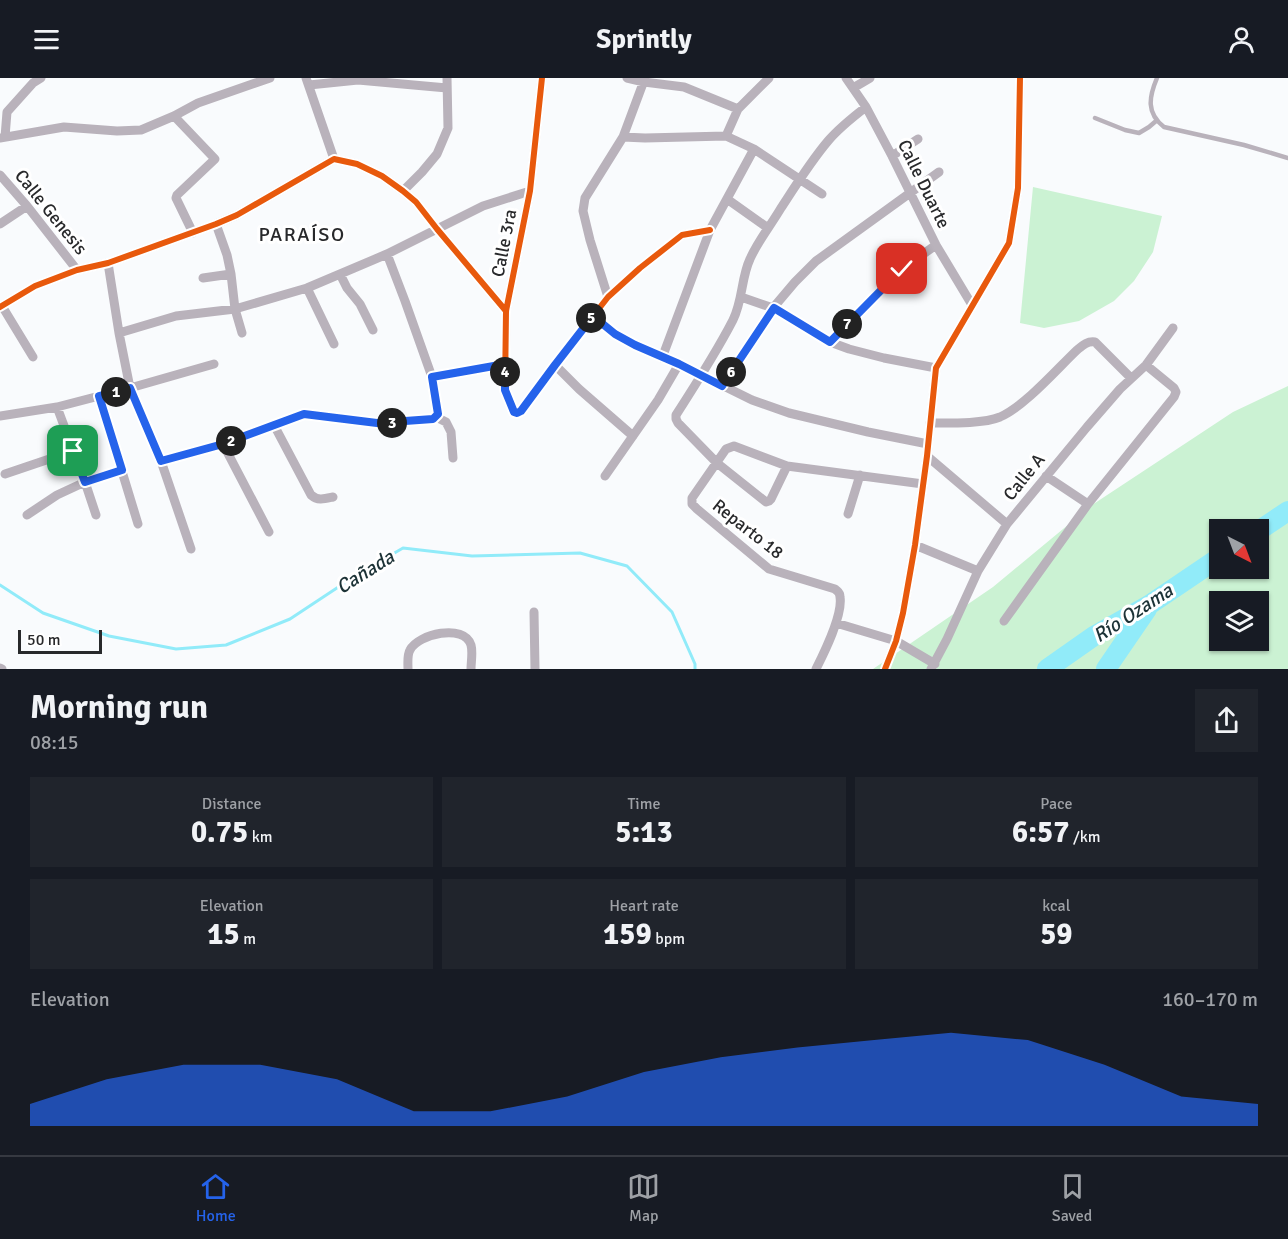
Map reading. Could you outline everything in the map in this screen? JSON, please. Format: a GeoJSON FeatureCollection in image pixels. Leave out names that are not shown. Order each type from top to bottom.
{"type":"FeatureCollection","features":[{"type":"Feature","properties":{"kind":"street"},"geometry":{"type":"LineString","coordinates":[[41,78],[7,112],[3,138],[64,127],[117,131],[141,130],[198,103],[270,78]]}},
{"type":"Feature","properties":{"kind":"street","name":"Calle 3ra"},"geometry":{"type":"LineString","coordinates":[[542,78],[530,191],[506,311],[505,390],[514,412],[521,411],[555,365]]}},
{"type":"Feature","properties":{"kind":"street"},"geometry":{"type":"LineString","coordinates":[[627,78],[686,82],[738,109]]}},
{"type":"Feature","properties":{"kind":"street"},"geometry":{"type":"LineString","coordinates":[[726,136],[738,109],[769,78]]}},
{"type":"Feature","properties":{"kind":"street","name":"Calle Duarte"},"geometry":{"type":"LineString","coordinates":[[846,78],[866,107],[936,245],[972,305]]}},
{"type":"Feature","properties":{"kind":"street"},"geometry":{"type":"LineString","coordinates":[[853,88],[870,78]]}},
{"type":"Feature","properties":{"kind":"street"},"geometry":{"type":"LineString","coordinates":[[885,669],[896,641],[903,613],[915,545],[936,368],[1009,243],[1018,188],[1020,78]]}},
{"type":"Feature","properties":{"kind":"street"},"geometry":{"type":"LineString","coordinates":[[334,159],[307,81],[365,79],[447,83],[448,128],[437,154],[403,191]]}},
{"type":"Feature","properties":{"kind":"street"},"geometry":{"type":"LineString","coordinates":[[608,297],[583,211],[585,198],[623,137],[644,80]]}},
{"type":"Feature","properties":{"kind":"street"},"geometry":{"type":"LineString","coordinates":[[787,466],[771,500],[766,501],[717,463],[678,423],[676,415],[732,321],[741,297],[750,258],[768,228],[829,140],[866,107]]}},
{"type":"Feature","properties":{"kind":"street"},"geometry":{"type":"LineString","coordinates":[[174,116],[215,159],[177,195],[193,233]]}},
{"type":"Feature","properties":{"kind":"street"},"geometry":{"type":"LineString","coordinates":[[623,137],[726,136],[754,149],[822,194]]}},
{"type":"Feature","properties":{"kind":"street"},"geometry":{"type":"LineString","coordinates":[[892,156],[918,139]]}},
{"type":"Feature","properties":{"kind":"street"},"geometry":{"type":"LineString","coordinates":[[662,358],[710,230],[754,149]]}},
{"type":"Feature","properties":{"kind":"street"},"geometry":{"type":"LineString","coordinates":[[33,357],[1,307],[35,286],[77,270],[108,263],[237,215],[334,159],[357,164],[382,176],[416,202],[506,311]]}},
{"type":"Feature","properties":{"kind":"street"},"geometry":{"type":"LineString","coordinates":[[722,386],[774,308],[816,261],[939,172]]}},
{"type":"Feature","properties":{"kind":"street","name":"Calle Genesis"},"geometry":{"type":"LineString","coordinates":[[0,175],[77,270]]}},
{"type":"Feature","properties":{"kind":"street"},"geometry":{"type":"LineString","coordinates":[[119,333],[176,316],[235,309],[307,288],[387,254],[483,206],[530,191]]}},
{"type":"Feature","properties":{"kind":"street"},"geometry":{"type":"LineString","coordinates":[[727,199],[768,228]]}},
{"type":"Feature","properties":{"kind":"street"},"geometry":{"type":"LineString","coordinates":[[0,224],[27,206]]}},
{"type":"Feature","properties":{"kind":"street"},"geometry":{"type":"LineString","coordinates":[[216,224],[231,274],[235,309],[242,333]]}},
{"type":"Feature","properties":{"kind":"street"},"geometry":{"type":"LineString","coordinates":[[633,436],[555,365],[608,297],[640,268],[682,234],[710,230]]}},
{"type":"Feature","properties":{"kind":"street"},"geometry":{"type":"LineString","coordinates":[[830,342],[902,269],[936,245]]}},
{"type":"Feature","properties":{"kind":"street"},"geometry":{"type":"LineString","coordinates":[[387,254],[432,377],[438,414],[436,417]]}},
{"type":"Feature","properties":{"kind":"street"},"geometry":{"type":"LineString","coordinates":[[108,263],[130,388],[161,461],[191,549]]}},
{"type":"Feature","properties":{"kind":"street"},"geometry":{"type":"LineString","coordinates":[[203,278],[231,274]]}},
{"type":"Feature","properties":{"kind":"street"},"geometry":{"type":"LineString","coordinates":[[340,274],[347,288],[360,304],[373,330]]}},
{"type":"Feature","properties":{"kind":"street"},"geometry":{"type":"LineString","coordinates":[[307,288],[334,344]]}},
{"type":"Feature","properties":{"kind":"street"},"geometry":{"type":"LineString","coordinates":[[741,297],[774,308],[830,342],[849,349],[936,368]]}},
{"type":"Feature","properties":{"kind":"street"},"geometry":{"type":"LineString","coordinates":[[593,316],[615,334],[752,400],[789,413],[928,444]]}},
{"type":"Feature","properties":{"kind":"street","name":"Calle A"},"geometry":{"type":"LineString","coordinates":[[933,666],[978,571],[1007,524],[1094,419],[1146,365],[1173,328]]}},
{"type":"Feature","properties":{"kind":"street"},"geometry":{"type":"LineString","coordinates":[[930,423],[998,418],[1023,402],[1077,350],[1090,341],[1095,342],[1131,378]]}},
{"type":"Feature","properties":{"kind":"street"},"geometry":{"type":"LineString","coordinates":[[0,416],[57,407],[214,364]]}},
{"type":"Feature","properties":{"kind":"street"},"geometry":{"type":"LineString","coordinates":[[432,377],[505,364]]}},
{"type":"Feature","properties":{"kind":"street"},"geometry":{"type":"LineString","coordinates":[[605,476],[658,400],[679,364]]}},
{"type":"Feature","properties":{"kind":"street"},"geometry":{"type":"LineString","coordinates":[[1004,621],[1088,504],[1174,397],[1176,392],[1174,388],[1146,365]]}},
{"type":"Feature","properties":{"kind":"street"},"geometry":{"type":"LineString","coordinates":[[99,396],[138,524]]}},
{"type":"Feature","properties":{"kind":"street"},"geometry":{"type":"LineString","coordinates":[[57,407],[96,514]]}},
{"type":"Feature","properties":{"kind":"street"},"geometry":{"type":"LineString","coordinates":[[161,461],[223,444],[304,414],[383,423],[436,417],[447,422],[451,432],[453,458]]}},
{"type":"Feature","properties":{"kind":"street"},"geometry":{"type":"LineString","coordinates":[[274,425],[311,495],[321,500],[333,497]]}},
{"type":"Feature","properties":{"kind":"street"},"geometry":{"type":"LineString","coordinates":[[223,444],[269,532]]}},
{"type":"Feature","properties":{"kind":"street"},"geometry":{"type":"LineString","coordinates":[[717,463],[726,449],[734,446],[787,466],[923,484]]}},
{"type":"Feature","properties":{"kind":"street"},"geometry":{"type":"LineString","coordinates":[[5,474],[73,451]]}},
{"type":"Feature","properties":{"kind":"street"},"geometry":{"type":"LineString","coordinates":[[927,456],[1007,524]]}},
{"type":"Feature","properties":{"kind":"street","name":"Reparto 18"},"geometry":{"type":"LineString","coordinates":[[717,463],[692,498],[692,504],[769,569],[839,592],[841,598],[836,623],[816,669]]}},
{"type":"Feature","properties":{"kind":"street"},"geometry":{"type":"LineString","coordinates":[[27,515],[57,495],[85,482],[122,470]]}},
{"type":"Feature","properties":{"kind":"street"},"geometry":{"type":"LineString","coordinates":[[848,514],[860,475]]}},
{"type":"Feature","properties":{"kind":"street"},"geometry":{"type":"LineString","coordinates":[[1047,476],[1088,504]]}},
{"type":"Feature","properties":{"kind":"street"},"geometry":{"type":"LineString","coordinates":[[915,545],[978,571]]}},
{"type":"Feature","properties":{"kind":"street"},"geometry":{"type":"LineString","coordinates":[[534,612],[535,669]]}},
{"type":"Feature","properties":{"kind":"street"},"geometry":{"type":"LineString","coordinates":[[836,623],[896,641],[933,666]]}},
{"type":"Feature","properties":{"kind":"street"},"geometry":{"type":"LineString","coordinates":[[408,669],[410,650],[415,644],[441,632],[461,634],[467,639],[471,645],[471,669]]}},
{"type":"Feature","properties":{"kind":"lane"},"geometry":{"type":"LineString","coordinates":[[1157,78],[1150,96],[1151,108],[1156,121],[1164,127],[1244,145],[1288,158]]}},
{"type":"Feature","properties":{"kind":"lane"},"geometry":{"type":"LineString","coordinates":[[1095,118],[1139,133],[1156,121]]}},
{"type":"Feature","properties":{"kind":"green space"},"geometry":{"type":"Polygon","coordinates":[[[1033,187],[1162,216],[1153,252],[1134,281],[1114,301],[1079,321],[1044,328],[1020,323],[1033,187]]]}},
{"type":"Feature","properties":{"kind":"green space"},"geometry":{"type":"Polygon","coordinates":[[[1288,386],[1288,669],[873,669],[993,587],[1092,505],[1233,412],[1288,386]]]}},
{"type":"Feature","properties":{"kind":"waterway","name":"Río Ozama"},"geometry":{"type":"LineString","coordinates":[[1269,524],[1288,511]]}},
{"type":"Feature","properties":{"kind":"waterway","name":"Cañada"},"geometry":{"type":"LineString","coordinates":[[0,585],[43,613],[109,636],[176,649],[226,645],[290,619],[355,576],[403,548],[472,556],[580,553],[627,566],[672,612],[695,664],[695,669]]}},
{"type":"Feature","properties":{"kind":"waterway","name":"Río Ozama"},"geometry":{"type":"LineString","coordinates":[[1047,669],[1094,636],[1149,605],[1209,564]]}},
{"type":"Feature","properties":{"kind":"waterway"},"geometry":{"type":"LineString","coordinates":[[1106,669],[1147,609]]}},
{"type":"Feature","properties":{"kind":"cycle path"},"geometry":{"type":"LineString","coordinates":[[542,78],[530,191],[506,311],[505,390],[514,412],[521,411],[608,297],[682,235],[710,230]]}},
{"type":"Feature","properties":{"kind":"cycle path"},"geometry":{"type":"LineString","coordinates":[[885,669],[896,641],[903,613],[915,545],[936,368],[1009,243],[1018,188],[1020,78]]}},
{"type":"Feature","properties":{"kind":"cycle path"},"geometry":{"type":"LineString","coordinates":[[0,307],[35,286],[77,270],[108,263],[237,215],[334,159],[357,164],[382,176],[416,202],[506,311]]}},
{"type":"Feature","properties":{"kind":"district","name":"PARAÍSO"},"geometry":{"type":"Point","coordinates":[302,234]}},
{"type":"Feature","properties":{"kind":"route"},"geometry":{"type":"LineString","coordinates":[[73,451],[85,482],[122,470],[99,396],[130,388],[161,461],[223,444],[304,414],[377,423],[433,419],[438,414],[432,377],[505,364],[505,390],[514,412],[517,413],[521,411],[593,316],[615,334],[635,345],[722,386],[774,308],[830,342],[902,269]]}}]}
